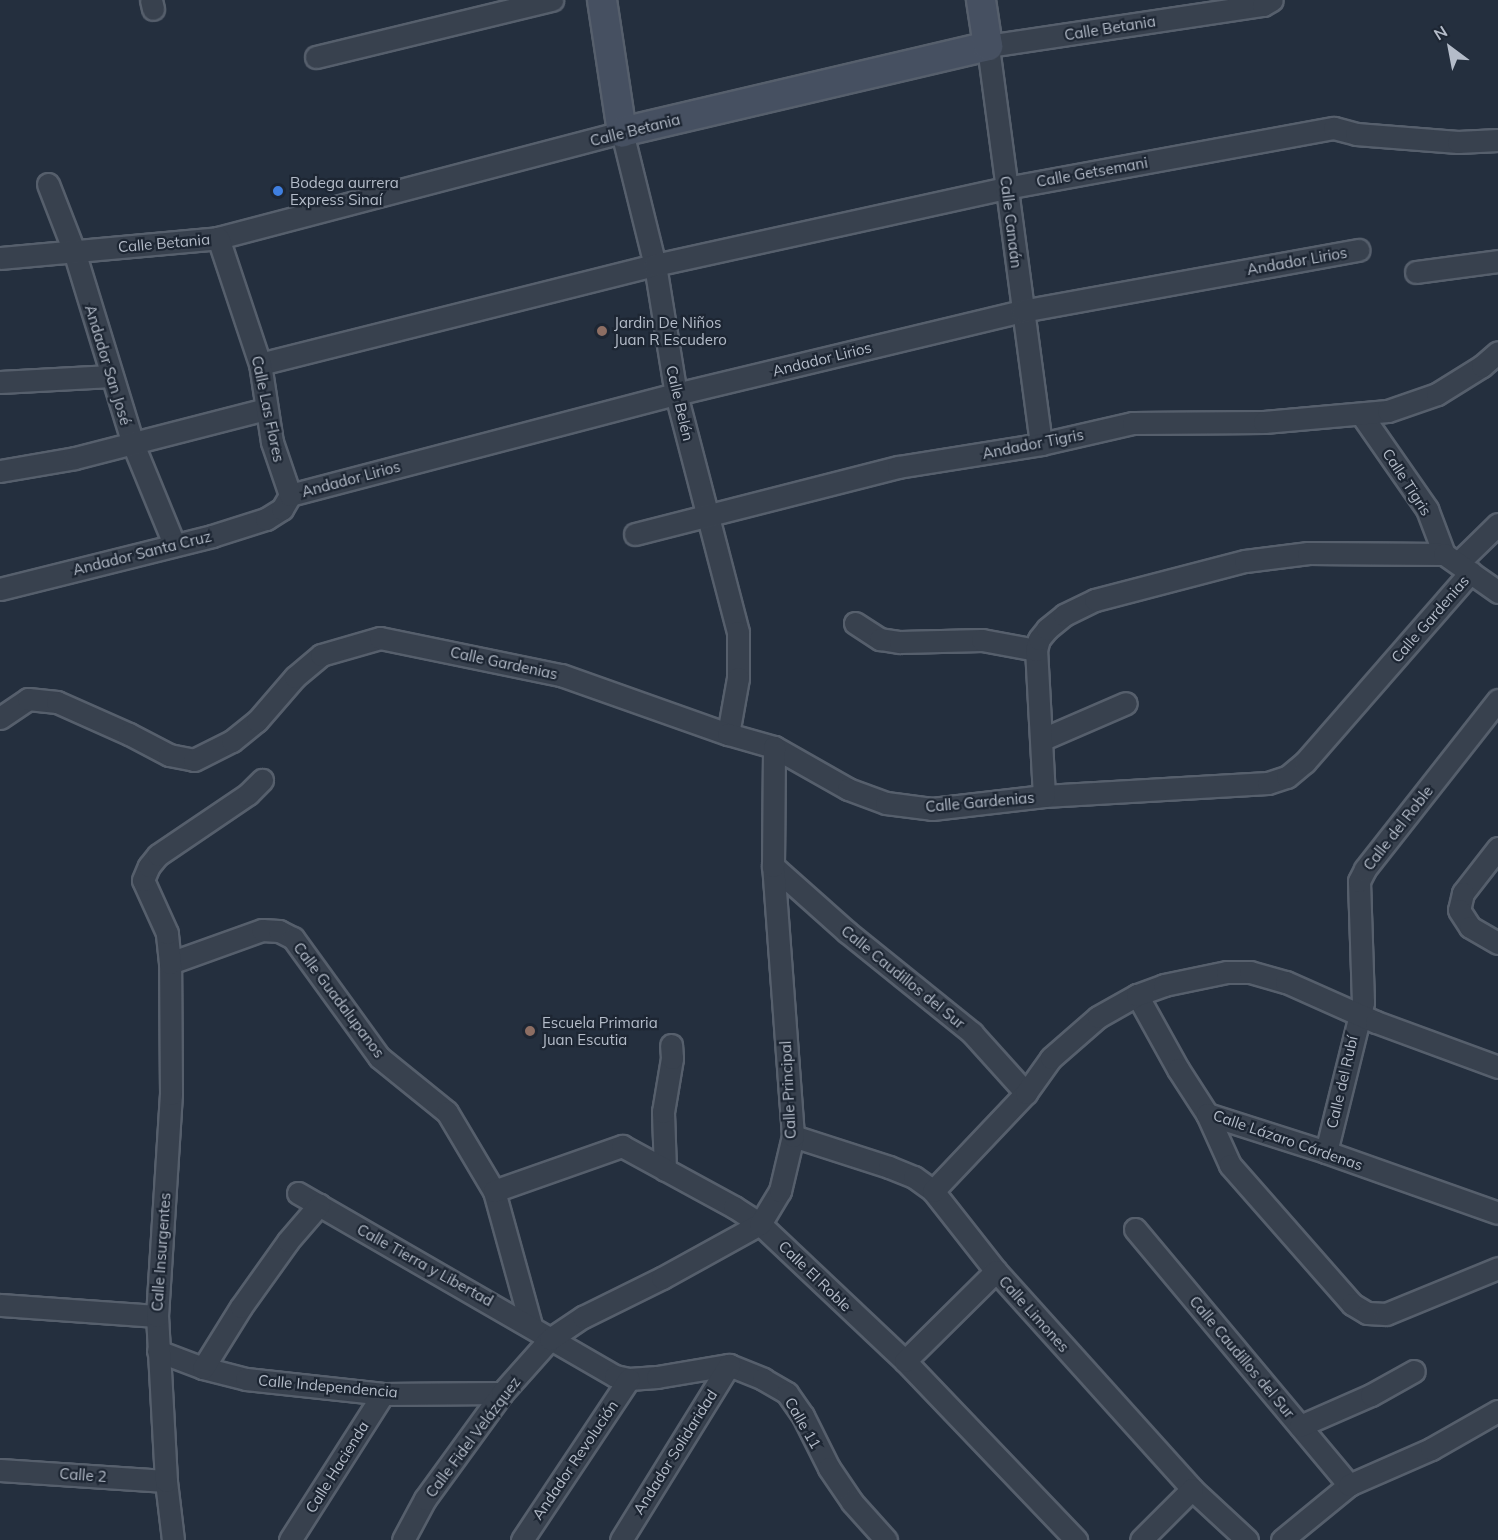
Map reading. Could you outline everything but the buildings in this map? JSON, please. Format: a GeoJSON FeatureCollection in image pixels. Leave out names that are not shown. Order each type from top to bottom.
{"type":"FeatureCollection","features":[{"type":"Feature","properties":{"kind":"street"},"geometry":{"type":"LineString","coordinates":[[316,57],[552,0]]}},
{"type":"Feature","properties":{"kind":"street","name":"Calle Belén"},"geometry":{"type":"LineString","coordinates":[[602,0],[622,132],[655,266],[676,394],[710,517],[738,632],[738,678],[728,734]]}},
{"type":"Feature","properties":{"kind":"street","name":"Calle Canaán"},"geometry":{"type":"LineString","coordinates":[[981,0],[1041,444]]}},
{"type":"Feature","properties":{"kind":"street","name":"Calle Betania"},"geometry":{"type":"LineString","coordinates":[[0,258],[218,238],[622,132],[988,46],[1263,5],[1272,0]]}},
{"type":"Feature","properties":{"kind":"street","name":"Calle Getsemani"},"geometry":{"type":"LineString","coordinates":[[655,266],[1006,188],[1334,128],[1356,134],[1458,142],[1498,140]]}},
{"type":"Feature","properties":{"kind":"street","name":"Andador San José"},"geometry":{"type":"LineString","coordinates":[[48,184],[74,251],[133,444],[174,544]]}},
{"type":"Feature","properties":{"kind":"street","name":"Calle Las Flores"},"geometry":{"type":"LineString","coordinates":[[218,238],[260,364],[272,442],[286,502]]}},
{"type":"Feature","properties":{"kind":"street","name":"Andador Lirios"},"geometry":{"type":"LineString","coordinates":[[286,502],[676,394],[1022,311],[1359,250]]}},
{"type":"Feature","properties":{"kind":"street"},"geometry":{"type":"LineString","coordinates":[[1416,272],[1498,261]]}},
{"type":"Feature","properties":{"kind":"street"},"geometry":{"type":"LineString","coordinates":[[260,364],[655,266]]}},
{"type":"Feature","properties":{"kind":"street","name":"Andador Tigris"},"geometry":{"type":"LineString","coordinates":[[635,534],[710,517],[898,467],[1041,444],[1133,423],[1264,422],[1388,411],[1437,394],[1482,366],[1498,352]]}},
{"type":"Feature","properties":{"kind":"street"},"geometry":{"type":"LineString","coordinates":[[0,382],[111,376]]}},
{"type":"Feature","properties":{"kind":"street"},"geometry":{"type":"LineString","coordinates":[[0,471],[75,458],[266,409]]}},
{"type":"Feature","properties":{"kind":"street","name":"Calle Tigris"},"geometry":{"type":"LineString","coordinates":[[1361,414],[1427,509],[1458,563]]}},
{"type":"Feature","properties":{"kind":"street","name":"Andador Santa Cruz"},"geometry":{"type":"LineString","coordinates":[[0,589],[266,519],[286,502]]}},
{"type":"Feature","properties":{"kind":"street","name":"Calle Gardenias"},"geometry":{"type":"LineString","coordinates":[[0,718],[28,699],[57,702],[170,755],[194,760],[232,741],[256,721],[295,677],[321,655],[380,638],[561,675],[728,734],[774,747],[848,789],[886,803],[932,809],[1044,796],[1268,783],[1287,777],[1305,762],[1458,563],[1498,524]]}},
{"type":"Feature","properties":{"kind":"street"},"geometry":{"type":"LineString","coordinates":[[1044,796],[1043,740],[1036,650],[1039,639],[1047,629],[1064,615],[1095,600],[1245,561],[1308,553],[1458,563],[1498,591]]}},
{"type":"Feature","properties":{"kind":"street"},"geometry":{"type":"LineString","coordinates":[[855,623],[880,639],[900,642],[982,640],[1036,650]]}},
{"type":"Feature","properties":{"kind":"street","name":"Calle del Roble"},"geometry":{"type":"LineString","coordinates":[[1359,1012],[1364,1002],[1359,880],[1365,869],[1498,700]]}},
{"type":"Feature","properties":{"kind":"street"},"geometry":{"type":"LineString","coordinates":[[1043,740],[1126,703]]}},
{"type":"Feature","properties":{"kind":"street","name":"Calle Principal"},"geometry":{"type":"LineString","coordinates":[[550,1339],[583,1317],[662,1278],[760,1224],[780,1191],[793,1136],[773,866],[774,747]]}},
{"type":"Feature","properties":{"kind":"street","name":"Calle Insurgentes"},"geometry":{"type":"LineString","coordinates":[[173,1540],[166,1480],[157,1316],[171,1094],[170,963],[167,933],[143,880],[149,866],[159,855],[248,794],[262,780]]}},
{"type":"Feature","properties":{"kind":"street"},"geometry":{"type":"LineString","coordinates":[[1498,848],[1463,893],[1459,910],[1470,927],[1498,944]]}},
{"type":"Feature","properties":{"kind":"street","name":"Calle Caudillos del Sur"},"geometry":{"type":"LineString","coordinates":[[773,866],[847,932],[972,1033],[1026,1093]]}},
{"type":"Feature","properties":{"kind":"street","name":"Calle Guadalupanos"},"geometry":{"type":"LineString","coordinates":[[170,963],[262,930],[279,931],[293,939],[379,1057],[447,1112],[494,1191],[531,1325]]}},
{"type":"Feature","properties":{"kind":"street"},"geometry":{"type":"LineString","coordinates":[[933,1191],[1026,1093],[1051,1058],[1098,1017],[1137,994],[1185,981],[1227,972],[1250,972],[1286,982],[1359,1012],[1376,1022],[1498,1067]]}},
{"type":"Feature","properties":{"kind":"street","name":"Calle Lázaro Cárdenas"},"geometry":{"type":"LineString","coordinates":[[1137,994],[1178,1069],[1207,1114],[1326,1152],[1498,1213]]}},
{"type":"Feature","properties":{"kind":"street","name":"Calle del Rubí"},"geometry":{"type":"LineString","coordinates":[[1326,1152],[1359,1012]]}},
{"type":"Feature","properties":{"kind":"street"},"geometry":{"type":"LineString","coordinates":[[665,1170],[663,1112],[672,1058],[670,1045]]}},
{"type":"Feature","properties":{"kind":"street"},"geometry":{"type":"LineString","coordinates":[[1207,1114],[1230,1165],[1352,1304],[1367,1313],[1386,1314],[1498,1268]]}},
{"type":"Feature","properties":{"kind":"street","name":"Calle Limones"},"geometry":{"type":"LineString","coordinates":[[793,1136],[889,1167],[914,1177],[933,1191],[996,1271],[1192,1489],[1247,1540]]}},
{"type":"Feature","properties":{"kind":"street","name":"Calle El Roble"},"geometry":{"type":"LineString","coordinates":[[494,1191],[622,1146],[639,1153],[760,1224],[905,1361],[1076,1540]]}},
{"type":"Feature","properties":{"kind":"street","name":"Calle Tierra y Libertad"},"geometry":{"type":"LineString","coordinates":[[298,1193],[531,1325],[550,1339]]}},
{"type":"Feature","properties":{"kind":"street"},"geometry":{"type":"LineString","coordinates":[[203,1368],[248,1297],[288,1241],[319,1205]]}},
{"type":"Feature","properties":{"kind":"street","name":"Calle Caudillos del Sur"},"geometry":{"type":"LineString","coordinates":[[1135,1229],[1349,1485]]}},
{"type":"Feature","properties":{"kind":"street"},"geometry":{"type":"LineString","coordinates":[[905,1361],[996,1271]]}},
{"type":"Feature","properties":{"kind":"street"},"geometry":{"type":"LineString","coordinates":[[0,1305],[157,1316]]}},
{"type":"Feature","properties":{"kind":"street","name":"Calle 11"},"geometry":{"type":"LineString","coordinates":[[550,1339],[615,1376],[629,1379],[729,1365],[763,1378],[787,1393],[803,1416],[828,1468],[852,1502],[886,1540]]}},
{"type":"Feature","properties":{"kind":"street","name":"Calle Fidel Velázquez"},"geometry":{"type":"LineString","coordinates":[[403,1540],[425,1499],[502,1394],[550,1339]]}},
{"type":"Feature","properties":{"kind":"street","name":"Calle Independencia"},"geometry":{"type":"LineString","coordinates":[[158,1351],[203,1368],[246,1379],[383,1394],[502,1394]]}},
{"type":"Feature","properties":{"kind":"street","name":"Andador Solidaridad"},"geometry":{"type":"LineString","coordinates":[[621,1540],[729,1365]]}},
{"type":"Feature","properties":{"kind":"street"},"geometry":{"type":"LineString","coordinates":[[1300,1426],[1371,1395],[1414,1371]]}},
{"type":"Feature","properties":{"kind":"street","name":"Andador Revolución"},"geometry":{"type":"LineString","coordinates":[[522,1540],[629,1379]]}},
{"type":"Feature","properties":{"kind":"street","name":"Calle Hacienda"},"geometry":{"type":"LineString","coordinates":[[290,1540],[383,1394]]}},
{"type":"Feature","properties":{"kind":"street"},"geometry":{"type":"LineString","coordinates":[[1282,1540],[1349,1485],[1431,1449],[1498,1411]]}},
{"type":"Feature","properties":{"kind":"street","name":"Calle 2"},"geometry":{"type":"LineString","coordinates":[[0,1470],[166,1480]]}},
{"type":"Feature","properties":{"kind":"street"},"geometry":{"type":"LineString","coordinates":[[1141,1540],[1192,1489]]}},
{"type":"Feature","properties":{"kind":"place","name":"Bodega aurrera Express Sinaí"},"geometry":{"type":"Point","coordinates":[278,191]}},
{"type":"Feature","properties":{"kind":"place","name":"Jardin De Niños Juan R Escudero"},"geometry":{"type":"Point","coordinates":[602,331]}},
{"type":"Feature","properties":{"kind":"place","name":"Escuela Primaria Juan Escutia"},"geometry":{"type":"Point","coordinates":[530,1031]}}]}
